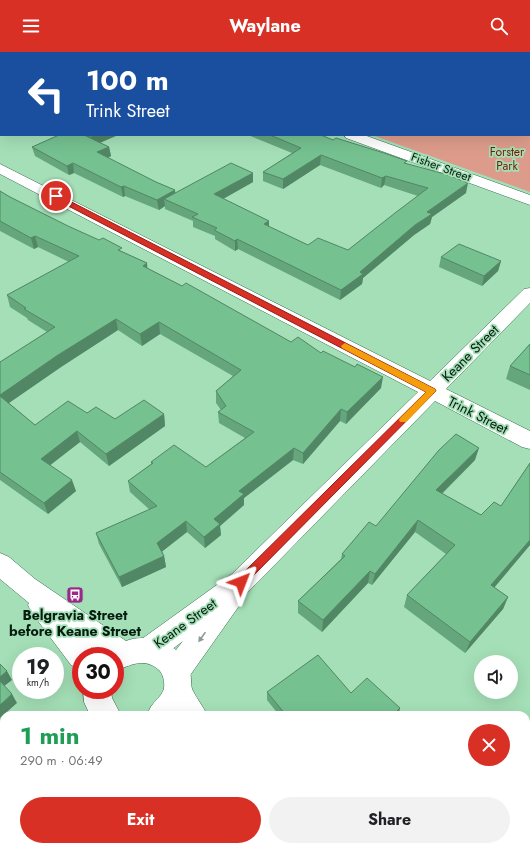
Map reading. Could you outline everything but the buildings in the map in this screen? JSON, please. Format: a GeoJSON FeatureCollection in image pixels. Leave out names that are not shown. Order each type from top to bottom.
{"type":"FeatureCollection","features":[{"type":"Feature","properties":{"kind":"street","name":"Fisher Street"},"geometry":{"type":"LineString","coordinates":[[354,136],[530,200]]}},
{"type":"Feature","properties":{"kind":"street","name":"Trink Street"},"geometry":{"type":"LineString","coordinates":[[0,168],[530,441]]}},
{"type":"Feature","properties":{"kind":"street","name":"Keane Street"},"geometry":{"type":"LineString","coordinates":[[129,654],[241,582],[530,293]]}},
{"type":"Feature","properties":{"kind":"street"},"geometry":{"type":"LineString","coordinates":[[0,564],[26,587],[129,654],[158,652],[166,657],[172,693],[188,711]]}},
{"type":"Feature","properties":{"kind":"street","name":"Keane Street"},"geometry":{"type":"LineString","coordinates":[[172,693],[241,582]]}},
{"type":"Feature","properties":{"kind":"street"},"geometry":{"type":"LineString","coordinates":[[26,587],[74,647]]}},
{"type":"Feature","properties":{"kind":"green space","name":"Forster Park"},"geometry":{"type":"Polygon","coordinates":[[[375,136],[530,136],[530,192],[375,136]]]}},
{"type":"Feature","properties":{"kind":"slow traffic"},"geometry":{"type":"LineString","coordinates":[[345,346],[432,391],[403,420]]}},
{"type":"Feature","properties":{"kind":"place","name":"Belgravia Street before Keane Street"},"geometry":{"type":"Point","coordinates":[75,595]}},
{"type":"Feature","properties":{"kind":"route"},"geometry":{"type":"LineString","coordinates":[[56,196],[432,391],[241,582]]}}]}
